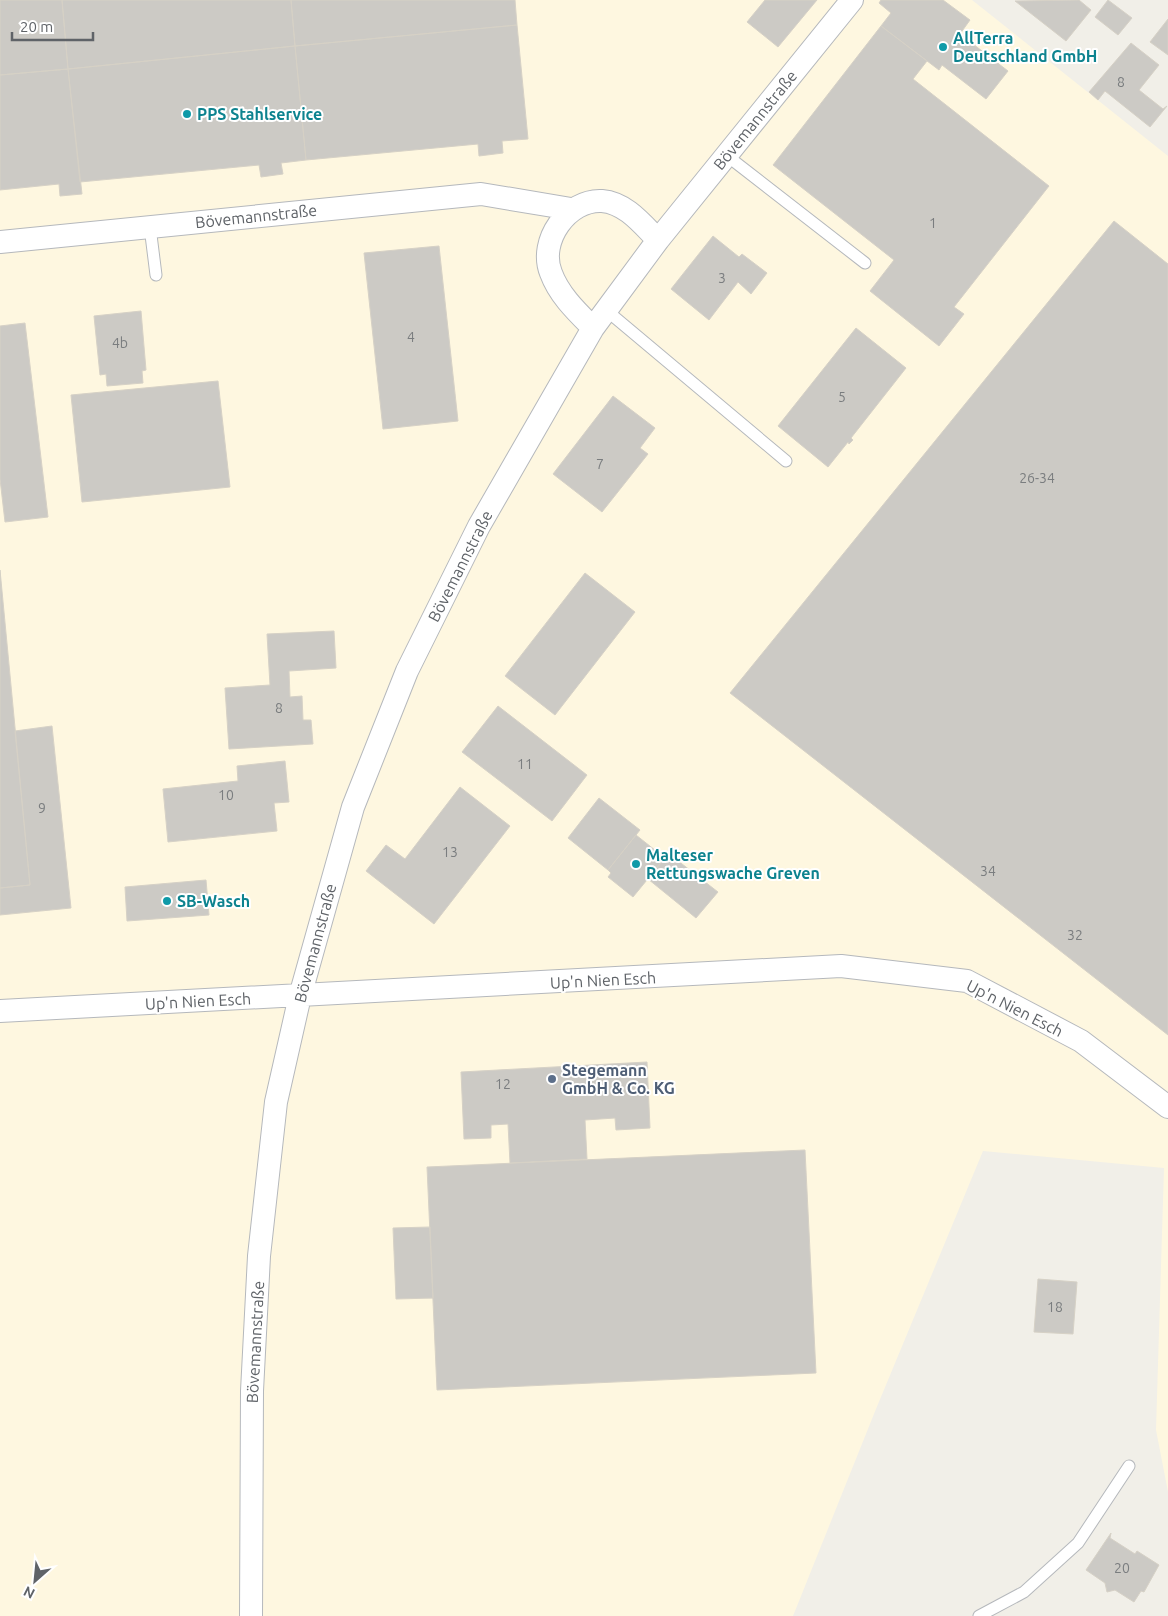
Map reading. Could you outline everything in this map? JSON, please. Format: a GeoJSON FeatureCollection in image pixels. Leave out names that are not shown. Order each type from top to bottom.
{"type":"FeatureCollection","features":[{"type":"Feature","properties":{"kind":"street","name":"Bövemannstraße"},"geometry":{"type":"LineString","coordinates":[[251,1616],[252,1391],[259,1256],[276,1102],[300,996],[353,807],[406,671],[479,526],[600,319],[658,240],[852,0]]}},
{"type":"Feature","properties":{"kind":"street","name":"Bövemannstraße"},"geometry":{"type":"LineString","coordinates":[[0,242],[481,194],[571,209],[586,202],[603,201],[624,208],[658,240]]}},
{"type":"Feature","properties":{"kind":"street"},"geometry":{"type":"LineString","coordinates":[[571,209],[551,238],[547,255],[551,274],[571,306],[600,319]]}},
{"type":"Feature","properties":{"kind":"street","name":"Up'n Nien Esch"},"geometry":{"type":"LineString","coordinates":[[0,1011],[841,966],[967,981],[1081,1041],[1168,1107]]}},
{"type":"Feature","properties":{"kind":"lane"},"geometry":{"type":"LineString","coordinates":[[726,155],[865,263]]}},
{"type":"Feature","properties":{"kind":"lane"},"geometry":{"type":"LineString","coordinates":[[150,227],[156,275]]}},
{"type":"Feature","properties":{"kind":"lane"},"geometry":{"type":"LineString","coordinates":[[600,319],[786,461]]}},
{"type":"Feature","properties":{"kind":"lane"},"geometry":{"type":"LineString","coordinates":[[979,1616],[1024,1592],[1078,1542],[1129,1466]]}},
{"type":"Feature","properties":{"kind":"shaded area"},"geometry":{"type":"Polygon","coordinates":[[[0,0],[972,0],[1168,156],[1168,1492],[1156,1430],[1164,1168],[983,1151],[793,1616],[0,1616],[0,0]]]}},
{"type":"Feature","properties":{"kind":"building"},"geometry":{"type":"Polygon","coordinates":[[[0,0],[62,0],[68,69],[0,75],[0,0]]]}},
{"type":"Feature","properties":{"kind":"building"},"geometry":{"type":"Polygon","coordinates":[[[62,0],[291,0],[295,46],[68,69],[62,0]]]}},
{"type":"Feature","properties":{"kind":"building"},"geometry":{"type":"Polygon","coordinates":[[[291,0],[515,0],[517,25],[295,46],[291,0]]]}},
{"type":"Feature","properties":{"kind":"building"},"geometry":{"type":"Polygon","coordinates":[[[765,0],[817,0],[778,47],[747,22],[765,0]]]}},
{"type":"Feature","properties":{"kind":"building","name":"AllTerra Deutschland GmbH"},"geometry":{"type":"Polygon","coordinates":[[[881,0],[943,0],[970,20],[960,34],[1008,71],[986,99],[942,65],[939,70],[881,26],[891,13],[879,3],[881,0]]]}},
{"type":"Feature","properties":{"kind":"building"},"geometry":{"type":"Polygon","coordinates":[[[1079,0],[1091,10],[1066,41],[1015,1],[1079,0]]]}},
{"type":"Feature","properties":{"kind":"building"},"geometry":{"type":"Polygon","coordinates":[[[1108,0],[1132,18],[1118,35],[1095,17],[1108,0]]]}},
{"type":"Feature","properties":{"kind":"building"},"geometry":{"type":"Polygon","coordinates":[[[1168,19],[1168,55],[1150,42],[1168,19]]]}},
{"type":"Feature","properties":{"kind":"building"},"geometry":{"type":"Polygon","coordinates":[[[517,25],[528,139],[502,141],[503,153],[479,156],[478,144],[306,160],[295,46],[517,25]]]}},
{"type":"Feature","properties":{"kind":"building"},"geometry":{"type":"Polygon","coordinates":[[[881,26],[927,61],[913,79],[1049,186],[954,307],[964,314],[939,346],[870,291],[894,260],[773,165],[881,26]]]}},
{"type":"Feature","properties":{"kind":"building"},"geometry":{"type":"Polygon","coordinates":[[[1131,43],[1159,65],[1139,90],[1163,109],[1167,106],[1150,127],[1105,91],[1098,100],[1089,92],[1131,43]]]}},
{"type":"Feature","properties":{"kind":"building","name":"PPS Stahlservice"},"geometry":{"type":"Polygon","coordinates":[[[295,46],[306,160],[281,163],[283,174],[261,177],[259,165],[80,182],[68,69],[295,46]]]}},
{"type":"Feature","properties":{"kind":"building"},"geometry":{"type":"Polygon","coordinates":[[[68,69],[82,194],[60,196],[59,184],[0,190],[0,75],[68,69]]]}},
{"type":"Feature","properties":{"kind":"building"},"geometry":{"type":"Polygon","coordinates":[[[1114,221],[1168,264],[1168,1035],[730,693],[1114,221]]]}},
{"type":"Feature","properties":{"kind":"building"},"geometry":{"type":"Polygon","coordinates":[[[713,236],[739,257],[742,254],[767,273],[751,294],[738,282],[709,320],[671,289],[713,236]]]}},
{"type":"Feature","properties":{"kind":"building"},"geometry":{"type":"Polygon","coordinates":[[[439,246],[458,421],[383,429],[364,253],[439,246]]]}},
{"type":"Feature","properties":{"kind":"building"},"geometry":{"type":"Polygon","coordinates":[[[141,311],[146,370],[142,371],[143,383],[107,386],[106,374],[100,375],[94,316],[141,311]]]}},
{"type":"Feature","properties":{"kind":"building"},"geometry":{"type":"Polygon","coordinates":[[[25,323],[48,517],[5,522],[0,479],[0,326],[25,323]]]}},
{"type":"Feature","properties":{"kind":"building"},"geometry":{"type":"Polygon","coordinates":[[[856,328],[906,368],[851,438],[853,440],[849,444],[848,442],[828,467],[778,426],[856,328]]]}},
{"type":"Feature","properties":{"kind":"building"},"geometry":{"type":"Polygon","coordinates":[[[218,381],[230,487],[82,502],[71,395],[218,381]]]}},
{"type":"Feature","properties":{"kind":"building"},"geometry":{"type":"Polygon","coordinates":[[[613,396],[655,428],[640,448],[648,454],[602,512],[553,474],[613,396]]]}},
{"type":"Feature","properties":{"kind":"building"},"geometry":{"type":"Polygon","coordinates":[[[0,570],[30,885],[0,888],[0,570]]]}},
{"type":"Feature","properties":{"kind":"building"},"geometry":{"type":"Polygon","coordinates":[[[585,573],[635,612],[555,715],[505,676],[585,573]]]}},
{"type":"Feature","properties":{"kind":"building"},"geometry":{"type":"Polygon","coordinates":[[[334,631],[336,668],[289,671],[290,697],[302,696],[303,720],[311,720],[313,744],[229,749],[225,688],[270,685],[267,634],[334,631]]]}},
{"type":"Feature","properties":{"kind":"building"},"geometry":{"type":"Polygon","coordinates":[[[498,706],[587,775],[552,821],[462,752],[498,706]]]}},
{"type":"Feature","properties":{"kind":"building"},"geometry":{"type":"Polygon","coordinates":[[[52,726],[71,908],[0,915],[0,888],[30,885],[15,731],[52,726]]]}},
{"type":"Feature","properties":{"kind":"building"},"geometry":{"type":"Polygon","coordinates":[[[285,761],[289,802],[274,803],[277,831],[168,842],[163,789],[238,781],[237,766],[285,761]]]}},
{"type":"Feature","properties":{"kind":"building"},"geometry":{"type":"Polygon","coordinates":[[[460,787],[510,826],[434,924],[366,871],[386,845],[405,859],[460,787]]]}},
{"type":"Feature","properties":{"kind":"building"},"geometry":{"type":"Polygon","coordinates":[[[599,798],[640,830],[608,870],[568,838],[599,798]]]}},
{"type":"Feature","properties":{"kind":"building","name":"Malteser Rettungswache Greven"},"geometry":{"type":"Polygon","coordinates":[[[636,835],[665,858],[633,897],[608,877],[611,873],[608,870],[636,835]]]}},
{"type":"Feature","properties":{"kind":"building"},"geometry":{"type":"Polygon","coordinates":[[[668,853],[718,892],[696,918],[648,879],[668,853]]]}},
{"type":"Feature","properties":{"kind":"building","name":"SB-Wasch"},"geometry":{"type":"Polygon","coordinates":[[[206,880],[209,915],[127,921],[125,887],[206,880]]]}},
{"type":"Feature","properties":{"kind":"building"},"geometry":{"type":"Polygon","coordinates":[[[647,1062],[650,1128],[616,1130],[615,1118],[585,1120],[587,1159],[510,1163],[508,1124],[491,1125],[491,1138],[464,1139],[461,1072],[647,1062]]]}},
{"type":"Feature","properties":{"kind":"building"},"geometry":{"type":"Polygon","coordinates":[[[805,1150],[816,1373],[437,1390],[427,1167],[805,1150]]]}},
{"type":"Feature","properties":{"kind":"building"},"geometry":{"type":"Polygon","coordinates":[[[430,1227],[433,1298],[396,1299],[393,1228],[430,1227]]]}},
{"type":"Feature","properties":{"kind":"building"},"geometry":{"type":"Polygon","coordinates":[[[1038,1279],[1077,1282],[1073,1334],[1034,1332],[1038,1279]]]}},
{"type":"Feature","properties":{"kind":"building"},"geometry":{"type":"Polygon","coordinates":[[[1111,1533],[1110,1538],[1135,1554],[1137,1551],[1159,1565],[1144,1592],[1141,1591],[1134,1602],[1115,1590],[1107,1592],[1105,1583],[1086,1570],[1111,1533]]]}},
{"type":"Feature","properties":{"kind":"place","name":"AllTerra Deutschland GmbH"},"geometry":{"type":"Point","coordinates":[943,47]}},
{"type":"Feature","properties":{"kind":"place","name":"PPS Stahlservice"},"geometry":{"type":"Point","coordinates":[187,114]}},
{"type":"Feature","properties":{"kind":"place","name":"Malteser Rettungswache Greven"},"geometry":{"type":"Point","coordinates":[636,864]}},
{"type":"Feature","properties":{"kind":"place","name":"SB-Wasch"},"geometry":{"type":"Point","coordinates":[167,901]}},
{"type":"Feature","properties":{"kind":"place","name":"Stegemann GmbH & Co. KG"},"geometry":{"type":"Point","coordinates":[552,1079]}}]}
